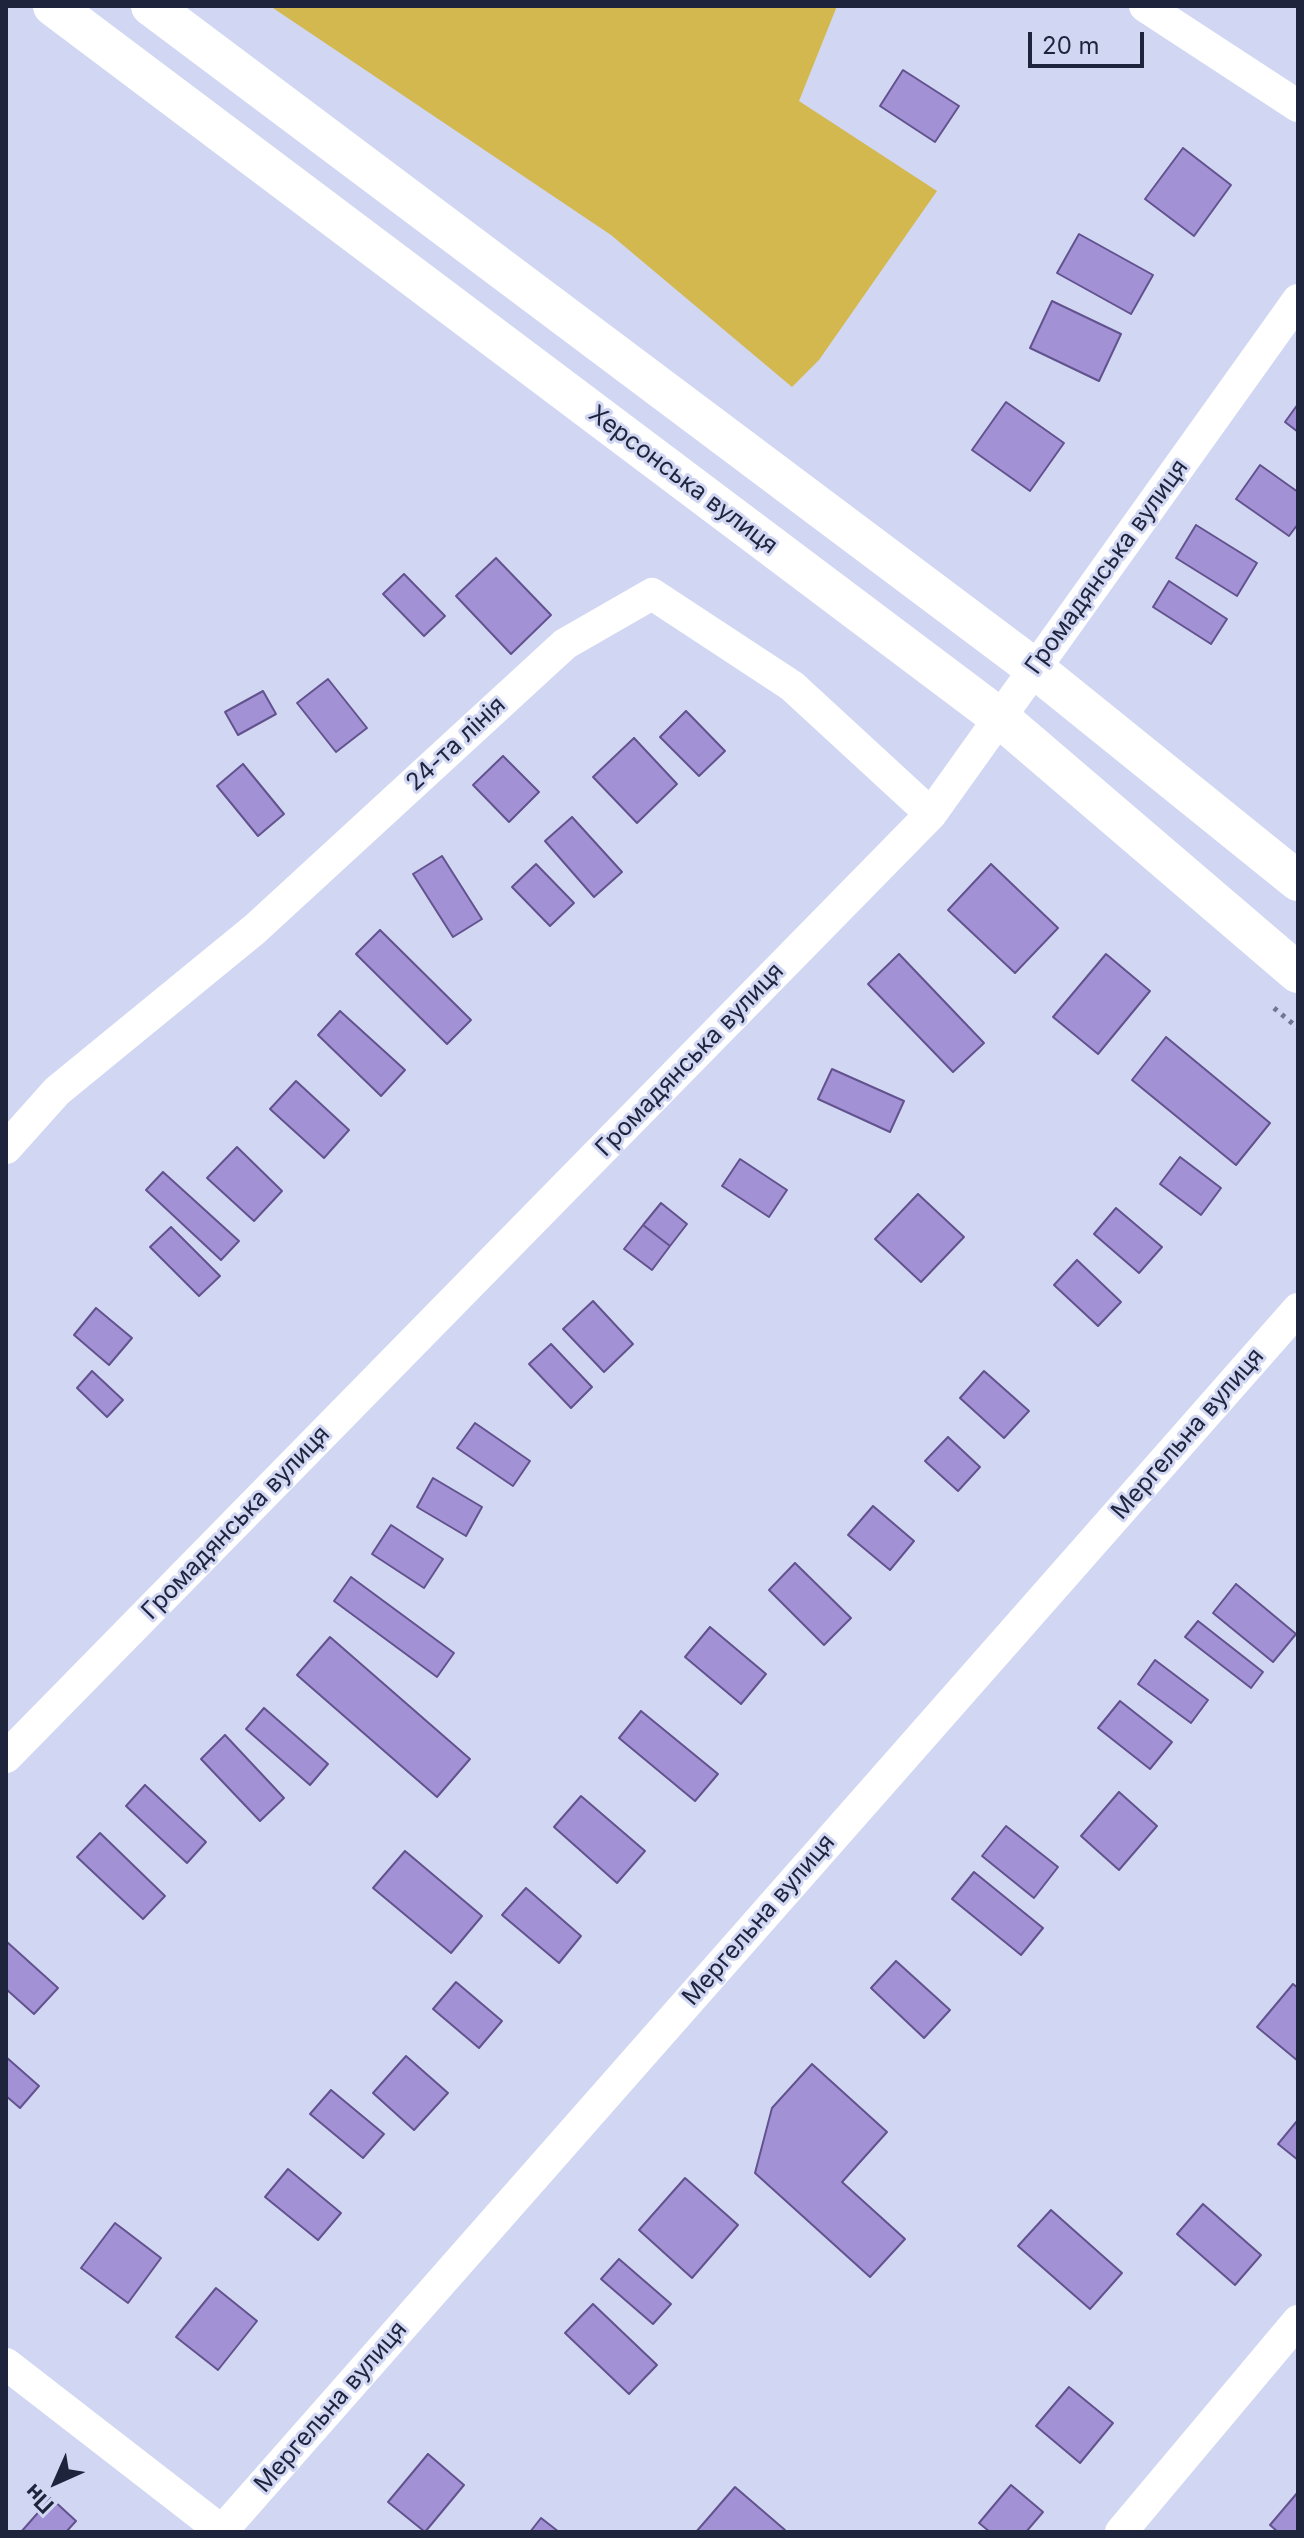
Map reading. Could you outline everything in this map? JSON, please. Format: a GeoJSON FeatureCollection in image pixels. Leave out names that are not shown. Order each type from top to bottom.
{"type":"FeatureCollection","features":[{"type":"Feature","properties":{"kind":"street","name":"Херсонська вулиця"},"geometry":{"type":"LineString","coordinates":[[53,6],[1000,718],[1298,973]]}},
{"type":"Feature","properties":{"kind":"street"},"geometry":{"type":"LineString","coordinates":[[151,6],[1034,668],[1298,881]]}},
{"type":"Feature","properties":{"kind":"street"},"geometry":{"type":"LineString","coordinates":[[1145,6],[1298,106]]}},
{"type":"Feature","properties":{"kind":"street","name":"Громадянська вулиця"},"geometry":{"type":"LineString","coordinates":[[6,1757],[931,814],[1298,300]]}},
{"type":"Feature","properties":{"kind":"street","name":"24-та лінія"},"geometry":{"type":"LineString","coordinates":[[6,1148],[57,1091],[255,929],[565,644],[652,594],[792,686],[931,814]]}},
{"type":"Feature","properties":{"kind":"street","name":"Мергельна вулиця"},"geometry":{"type":"LineString","coordinates":[[222,2532],[1298,1309]]}},
{"type":"Feature","properties":{"kind":"street"},"geometry":{"type":"LineString","coordinates":[[1121,2532],[1298,2321]]}},
{"type":"Feature","properties":{"kind":"street"},"geometry":{"type":"LineString","coordinates":[[6,2364],[222,2532]]}},
{"type":"Feature","properties":{"kind":"shaded area"},"geometry":{"type":"Polygon","coordinates":[[[270,6],[837,6],[799,101],[937,191],[819,360],[792,387],[611,235],[270,6]]]}},
{"type":"Feature","properties":{"kind":"building"},"geometry":{"type":"Polygon","coordinates":[[[903,70],[959,106],[935,142],[880,106],[903,70]]]}},
{"type":"Feature","properties":{"kind":"building"},"geometry":{"type":"Polygon","coordinates":[[[1183,148],[1231,185],[1194,236],[1145,199],[1183,148]]]}},
{"type":"Feature","properties":{"kind":"building"},"geometry":{"type":"Polygon","coordinates":[[[1079,234],[1153,275],[1131,314],[1057,273],[1079,234]]]}},
{"type":"Feature","properties":{"kind":"building"},"geometry":{"type":"Polygon","coordinates":[[[1052,301],[1121,334],[1099,381],[1030,348],[1052,301]]]}},
{"type":"Feature","properties":{"kind":"building"},"geometry":{"type":"Polygon","coordinates":[[[1006,402],[1064,443],[1030,491],[972,450],[1006,402]]]}},
{"type":"Feature","properties":{"kind":"building"},"geometry":{"type":"Polygon","coordinates":[[[1298,404],[1298,432],[1285,422],[1298,404]]]}},
{"type":"Feature","properties":{"kind":"building"},"geometry":{"type":"Polygon","coordinates":[[[1260,465],[1298,492],[1298,524],[1289,536],[1236,499],[1260,465]]]}},
{"type":"Feature","properties":{"kind":"building"},"geometry":{"type":"Polygon","coordinates":[[[1196,525],[1257,563],[1237,596],[1176,558],[1196,525]]]}},
{"type":"Feature","properties":{"kind":"building"},"geometry":{"type":"Polygon","coordinates":[[[496,558],[551,615],[511,654],[456,596],[496,558]]]}},
{"type":"Feature","properties":{"kind":"building"},"geometry":{"type":"Polygon","coordinates":[[[404,574],[445,616],[424,636],[383,594],[404,574]]]}},
{"type":"Feature","properties":{"kind":"building"},"geometry":{"type":"Polygon","coordinates":[[[1169,581],[1227,619],[1211,644],[1153,607],[1169,581]]]}},
{"type":"Feature","properties":{"kind":"building"},"geometry":{"type":"Polygon","coordinates":[[[328,679],[367,728],[336,752],[297,703],[328,679]]]}},
{"type":"Feature","properties":{"kind":"building"},"geometry":{"type":"Polygon","coordinates":[[[263,691],[276,714],[238,735],[225,712],[263,691]]]}},
{"type":"Feature","properties":{"kind":"building"},"geometry":{"type":"Polygon","coordinates":[[[686,711],[725,751],[699,776],[660,737],[686,711]]]}},
{"type":"Feature","properties":{"kind":"building"},"geometry":{"type":"Polygon","coordinates":[[[634,738],[677,784],[637,823],[593,777],[634,738]]]}},
{"type":"Feature","properties":{"kind":"building"},"geometry":{"type":"Polygon","coordinates":[[[503,756],[539,792],[509,822],[473,785],[503,756]]]}},
{"type":"Feature","properties":{"kind":"building"},"geometry":{"type":"Polygon","coordinates":[[[243,764],[284,814],[258,836],[217,786],[243,764]]]}},
{"type":"Feature","properties":{"kind":"building"},"geometry":{"type":"Polygon","coordinates":[[[572,817],[622,872],[594,897],[545,841],[572,817]]]}},
{"type":"Feature","properties":{"kind":"building"},"geometry":{"type":"Polygon","coordinates":[[[442,856],[482,919],[453,937],[413,874],[442,856]]]}},
{"type":"Feature","properties":{"kind":"building"},"geometry":{"type":"Polygon","coordinates":[[[536,864],[574,903],[550,926],[512,887],[536,864]]]}},
{"type":"Feature","properties":{"kind":"building"},"geometry":{"type":"Polygon","coordinates":[[[991,864],[1058,928],[1015,973],[948,910],[991,864]]]}},
{"type":"Feature","properties":{"kind":"building"},"geometry":{"type":"Polygon","coordinates":[[[380,930],[471,1020],[447,1044],[356,954],[380,930]]]}},
{"type":"Feature","properties":{"kind":"building"},"geometry":{"type":"Polygon","coordinates":[[[899,954],[984,1043],[953,1072],[868,984],[899,954]]]}},
{"type":"Feature","properties":{"kind":"building"},"geometry":{"type":"Polygon","coordinates":[[[1106,954],[1150,991],[1098,1054],[1053,1017],[1106,954]]]}},
{"type":"Feature","properties":{"kind":"building"},"geometry":{"type":"Polygon","coordinates":[[[340,1011],[405,1070],[381,1096],[318,1035],[340,1011]]]}},
{"type":"Feature","properties":{"kind":"building"},"geometry":{"type":"Polygon","coordinates":[[[1166,1037],[1270,1123],[1236,1165],[1132,1080],[1166,1037]]]}},
{"type":"Feature","properties":{"kind":"building"},"geometry":{"type":"Polygon","coordinates":[[[832,1069],[904,1101],[890,1132],[818,1099],[832,1069]]]}},
{"type":"Feature","properties":{"kind":"building"},"geometry":{"type":"Polygon","coordinates":[[[296,1081],[349,1130],[324,1158],[270,1109],[296,1081]]]}},
{"type":"Feature","properties":{"kind":"building"},"geometry":{"type":"Polygon","coordinates":[[[237,1147],[282,1191],[254,1221],[207,1178],[237,1147]]]}},
{"type":"Feature","properties":{"kind":"building"},"geometry":{"type":"Polygon","coordinates":[[[1180,1157],[1221,1188],[1201,1215],[1160,1184],[1180,1157]]]}},
{"type":"Feature","properties":{"kind":"building"},"geometry":{"type":"Polygon","coordinates":[[[740,1159],[787,1190],[769,1217],[722,1186],[740,1159]]]}},
{"type":"Feature","properties":{"kind":"building"},"geometry":{"type":"Polygon","coordinates":[[[163,1172],[239,1241],[221,1260],[146,1190],[163,1172]]]}},
{"type":"Feature","properties":{"kind":"building"},"geometry":{"type":"Polygon","coordinates":[[[918,1194],[964,1237],[921,1282],[875,1239],[918,1194]]]}},
{"type":"Feature","properties":{"kind":"building"},"geometry":{"type":"Polygon","coordinates":[[[661,1203],[687,1224],[670,1246],[643,1225],[661,1203]]]}},
{"type":"Feature","properties":{"kind":"building"},"geometry":{"type":"Polygon","coordinates":[[[1116,1208],[1162,1247],[1139,1273],[1094,1234],[1116,1208]]]}},
{"type":"Feature","properties":{"kind":"building"},"geometry":{"type":"Polygon","coordinates":[[[643,1225],[670,1246],[652,1270],[624,1249],[643,1225]]]}},
{"type":"Feature","properties":{"kind":"building"},"geometry":{"type":"Polygon","coordinates":[[[171,1227],[220,1276],[199,1296],[150,1247],[171,1227]]]}},
{"type":"Feature","properties":{"kind":"building"},"geometry":{"type":"Polygon","coordinates":[[[1077,1260],[1121,1302],[1098,1326],[1054,1285],[1077,1260]]]}},
{"type":"Feature","properties":{"kind":"building"},"geometry":{"type":"Polygon","coordinates":[[[593,1301],[633,1344],[604,1372],[563,1329],[593,1301]]]}},
{"type":"Feature","properties":{"kind":"building"},"geometry":{"type":"Polygon","coordinates":[[[96,1308],[132,1338],[109,1365],[74,1335],[96,1308]]]}},
{"type":"Feature","properties":{"kind":"building"},"geometry":{"type":"Polygon","coordinates":[[[551,1344],[592,1387],[571,1408],[529,1364],[551,1344]]]}},
{"type":"Feature","properties":{"kind":"building"},"geometry":{"type":"Polygon","coordinates":[[[92,1371],[123,1400],[107,1417],[77,1388],[92,1371]]]}},
{"type":"Feature","properties":{"kind":"building"},"geometry":{"type":"Polygon","coordinates":[[[984,1371],[1029,1411],[1004,1438],[960,1398],[984,1371]]]}},
{"type":"Feature","properties":{"kind":"building"},"geometry":{"type":"Polygon","coordinates":[[[475,1423],[530,1461],[513,1486],[457,1448],[475,1423]]]}},
{"type":"Feature","properties":{"kind":"building"},"geometry":{"type":"Polygon","coordinates":[[[948,1437],[980,1467],[958,1491],[925,1461],[948,1437]]]}},
{"type":"Feature","properties":{"kind":"building"},"geometry":{"type":"Polygon","coordinates":[[[433,1478],[482,1507],[466,1536],[417,1507],[433,1478]]]}},
{"type":"Feature","properties":{"kind":"building"},"geometry":{"type":"Polygon","coordinates":[[[873,1506],[914,1541],[890,1570],[848,1535],[873,1506]]]}},
{"type":"Feature","properties":{"kind":"building"},"geometry":{"type":"Polygon","coordinates":[[[391,1525],[443,1559],[424,1588],[372,1554],[391,1525]]]}},
{"type":"Feature","properties":{"kind":"building"},"geometry":{"type":"Polygon","coordinates":[[[795,1563],[851,1618],[824,1645],[769,1590],[795,1563]]]}},
{"type":"Feature","properties":{"kind":"building"},"geometry":{"type":"Polygon","coordinates":[[[351,1577],[454,1653],[437,1677],[334,1601],[351,1577]]]}},
{"type":"Feature","properties":{"kind":"building"},"geometry":{"type":"Polygon","coordinates":[[[1236,1584],[1296,1634],[1273,1662],[1213,1613],[1236,1584]]]}},
{"type":"Feature","properties":{"kind":"building"},"geometry":{"type":"Polygon","coordinates":[[[1198,1621],[1263,1672],[1251,1688],[1185,1637],[1198,1621]]]}},
{"type":"Feature","properties":{"kind":"building"},"geometry":{"type":"Polygon","coordinates":[[[710,1627],[766,1674],[741,1704],[685,1657],[710,1627]]]}},
{"type":"Feature","properties":{"kind":"building"},"geometry":{"type":"Polygon","coordinates":[[[330,1637],[470,1759],[437,1797],[297,1675],[330,1637]]]}},
{"type":"Feature","properties":{"kind":"building"},"geometry":{"type":"Polygon","coordinates":[[[1155,1660],[1208,1700],[1191,1723],[1138,1684],[1155,1660]]]}},
{"type":"Feature","properties":{"kind":"building"},"geometry":{"type":"Polygon","coordinates":[[[1120,1701],[1172,1742],[1150,1769],[1098,1728],[1120,1701]]]}},
{"type":"Feature","properties":{"kind":"building"},"geometry":{"type":"Polygon","coordinates":[[[264,1708],[328,1764],[310,1785],[246,1729],[264,1708]]]}},
{"type":"Feature","properties":{"kind":"building"},"geometry":{"type":"Polygon","coordinates":[[[641,1711],[718,1774],[695,1801],[619,1738],[641,1711]]]}},
{"type":"Feature","properties":{"kind":"building"},"geometry":{"type":"Polygon","coordinates":[[[225,1735],[284,1798],[260,1821],[201,1759],[225,1735]]]}},
{"type":"Feature","properties":{"kind":"building"},"geometry":{"type":"Polygon","coordinates":[[[145,1785],[206,1842],[187,1863],[126,1806],[145,1785]]]}},
{"type":"Feature","properties":{"kind":"building"},"geometry":{"type":"Polygon","coordinates":[[[1119,1792],[1157,1826],[1119,1870],[1081,1836],[1119,1792]]]}},
{"type":"Feature","properties":{"kind":"building"},"geometry":{"type":"Polygon","coordinates":[[[581,1796],[645,1851],[617,1883],[554,1827],[581,1796]]]}},
{"type":"Feature","properties":{"kind":"building"},"geometry":{"type":"Polygon","coordinates":[[[1006,1826],[1058,1867],[1034,1898],[982,1856],[1006,1826]]]}},
{"type":"Feature","properties":{"kind":"building"},"geometry":{"type":"Polygon","coordinates":[[[100,1833],[165,1896],[143,1919],[77,1857],[100,1833]]]}},
{"type":"Feature","properties":{"kind":"building"},"geometry":{"type":"Polygon","coordinates":[[[405,1851],[482,1916],[451,1953],[373,1888],[405,1851]]]}},
{"type":"Feature","properties":{"kind":"building"},"geometry":{"type":"Polygon","coordinates":[[[974,1872],[1043,1928],[1021,1955],[952,1899],[974,1872]]]}},
{"type":"Feature","properties":{"kind":"building"},"geometry":{"type":"Polygon","coordinates":[[[526,1888],[581,1936],[559,1963],[502,1915],[526,1888]]]}},
{"type":"Feature","properties":{"kind":"building"},"geometry":{"type":"Polygon","coordinates":[[[7,1942],[58,1988],[34,2014],[6,1989],[7,1942]]]}},
{"type":"Feature","properties":{"kind":"building"},"geometry":{"type":"Polygon","coordinates":[[[896,1961],[950,2010],[924,2038],[871,1988],[896,1961]]]}},
{"type":"Feature","properties":{"kind":"building"},"geometry":{"type":"Polygon","coordinates":[[[456,1982],[502,2021],[479,2048],[433,2009],[456,1982]]]}},
{"type":"Feature","properties":{"kind":"building"},"geometry":{"type":"Polygon","coordinates":[[[1293,1984],[1298,1988],[1298,2061],[1257,2027],[1293,1984]]]}},
{"type":"Feature","properties":{"kind":"building"},"geometry":{"type":"Polygon","coordinates":[[[406,2056],[448,2093],[414,2130],[373,2093],[406,2056]]]}},
{"type":"Feature","properties":{"kind":"building"},"geometry":{"type":"Polygon","coordinates":[[[6,2057],[39,2086],[20,2108],[6,2096],[6,2057]]]}},
{"type":"Feature","properties":{"kind":"building"},"geometry":{"type":"Polygon","coordinates":[[[812,2064],[887,2132],[842,2182],[905,2239],[870,2277],[755,2173],[772,2108],[812,2064]]]}},
{"type":"Feature","properties":{"kind":"building"},"geometry":{"type":"Polygon","coordinates":[[[331,2090],[384,2134],[363,2158],[310,2114],[331,2090]]]}},
{"type":"Feature","properties":{"kind":"building"},"geometry":{"type":"Polygon","coordinates":[[[1298,2122],[1298,2160],[1278,2144],[1298,2122]]]}},
{"type":"Feature","properties":{"kind":"building"},"geometry":{"type":"Polygon","coordinates":[[[288,2169],[341,2213],[318,2240],[265,2197],[288,2169]]]}},
{"type":"Feature","properties":{"kind":"building"},"geometry":{"type":"Polygon","coordinates":[[[685,2178],[738,2225],[692,2278],[639,2230],[685,2178]]]}},
{"type":"Feature","properties":{"kind":"building"},"geometry":{"type":"Polygon","coordinates":[[[1203,2204],[1261,2255],[1235,2285],[1177,2234],[1203,2204]]]}},
{"type":"Feature","properties":{"kind":"building"},"geometry":{"type":"Polygon","coordinates":[[[1051,2210],[1122,2273],[1090,2309],[1018,2246],[1051,2210]]]}},
{"type":"Feature","properties":{"kind":"building"},"geometry":{"type":"Polygon","coordinates":[[[115,2223],[161,2258],[128,2303],[81,2268],[115,2223]]]}},
{"type":"Feature","properties":{"kind":"building"},"geometry":{"type":"Polygon","coordinates":[[[619,2259],[671,2304],[653,2324],[601,2279],[619,2259]]]}},
{"type":"Feature","properties":{"kind":"building"},"geometry":{"type":"Polygon","coordinates":[[[216,2288],[257,2321],[218,2370],[176,2337],[216,2288]]]}},
{"type":"Feature","properties":{"kind":"building"},"geometry":{"type":"Polygon","coordinates":[[[593,2304],[657,2365],[629,2394],[565,2333],[593,2304]]]}},
{"type":"Feature","properties":{"kind":"building"},"geometry":{"type":"Polygon","coordinates":[[[1069,2387],[1113,2423],[1080,2463],[1036,2426],[1069,2387]]]}},
{"type":"Feature","properties":{"kind":"building"},"geometry":{"type":"Polygon","coordinates":[[[428,2454],[464,2485],[425,2532],[388,2502],[428,2454]]]}},
{"type":"Feature","properties":{"kind":"building"},"geometry":{"type":"Polygon","coordinates":[[[1011,2485],[1043,2512],[1026,2532],[990,2532],[979,2523],[1011,2485]]]}},
{"type":"Feature","properties":{"kind":"building"},"geometry":{"type":"Polygon","coordinates":[[[735,2487],[785,2530],[696,2532],[735,2487]]]}},
{"type":"Feature","properties":{"kind":"building"},"geometry":{"type":"Polygon","coordinates":[[[1298,2492],[1298,2532],[1278,2532],[1270,2525],[1298,2492]]]}},
{"type":"Feature","properties":{"kind":"building"},"geometry":{"type":"Polygon","coordinates":[[[51,2498],[76,2521],[66,2532],[21,2532],[51,2498]]]}},
{"type":"Feature","properties":{"kind":"building"},"geometry":{"type":"Polygon","coordinates":[[[541,2518],[559,2532],[530,2532],[541,2518]]]}}]}
